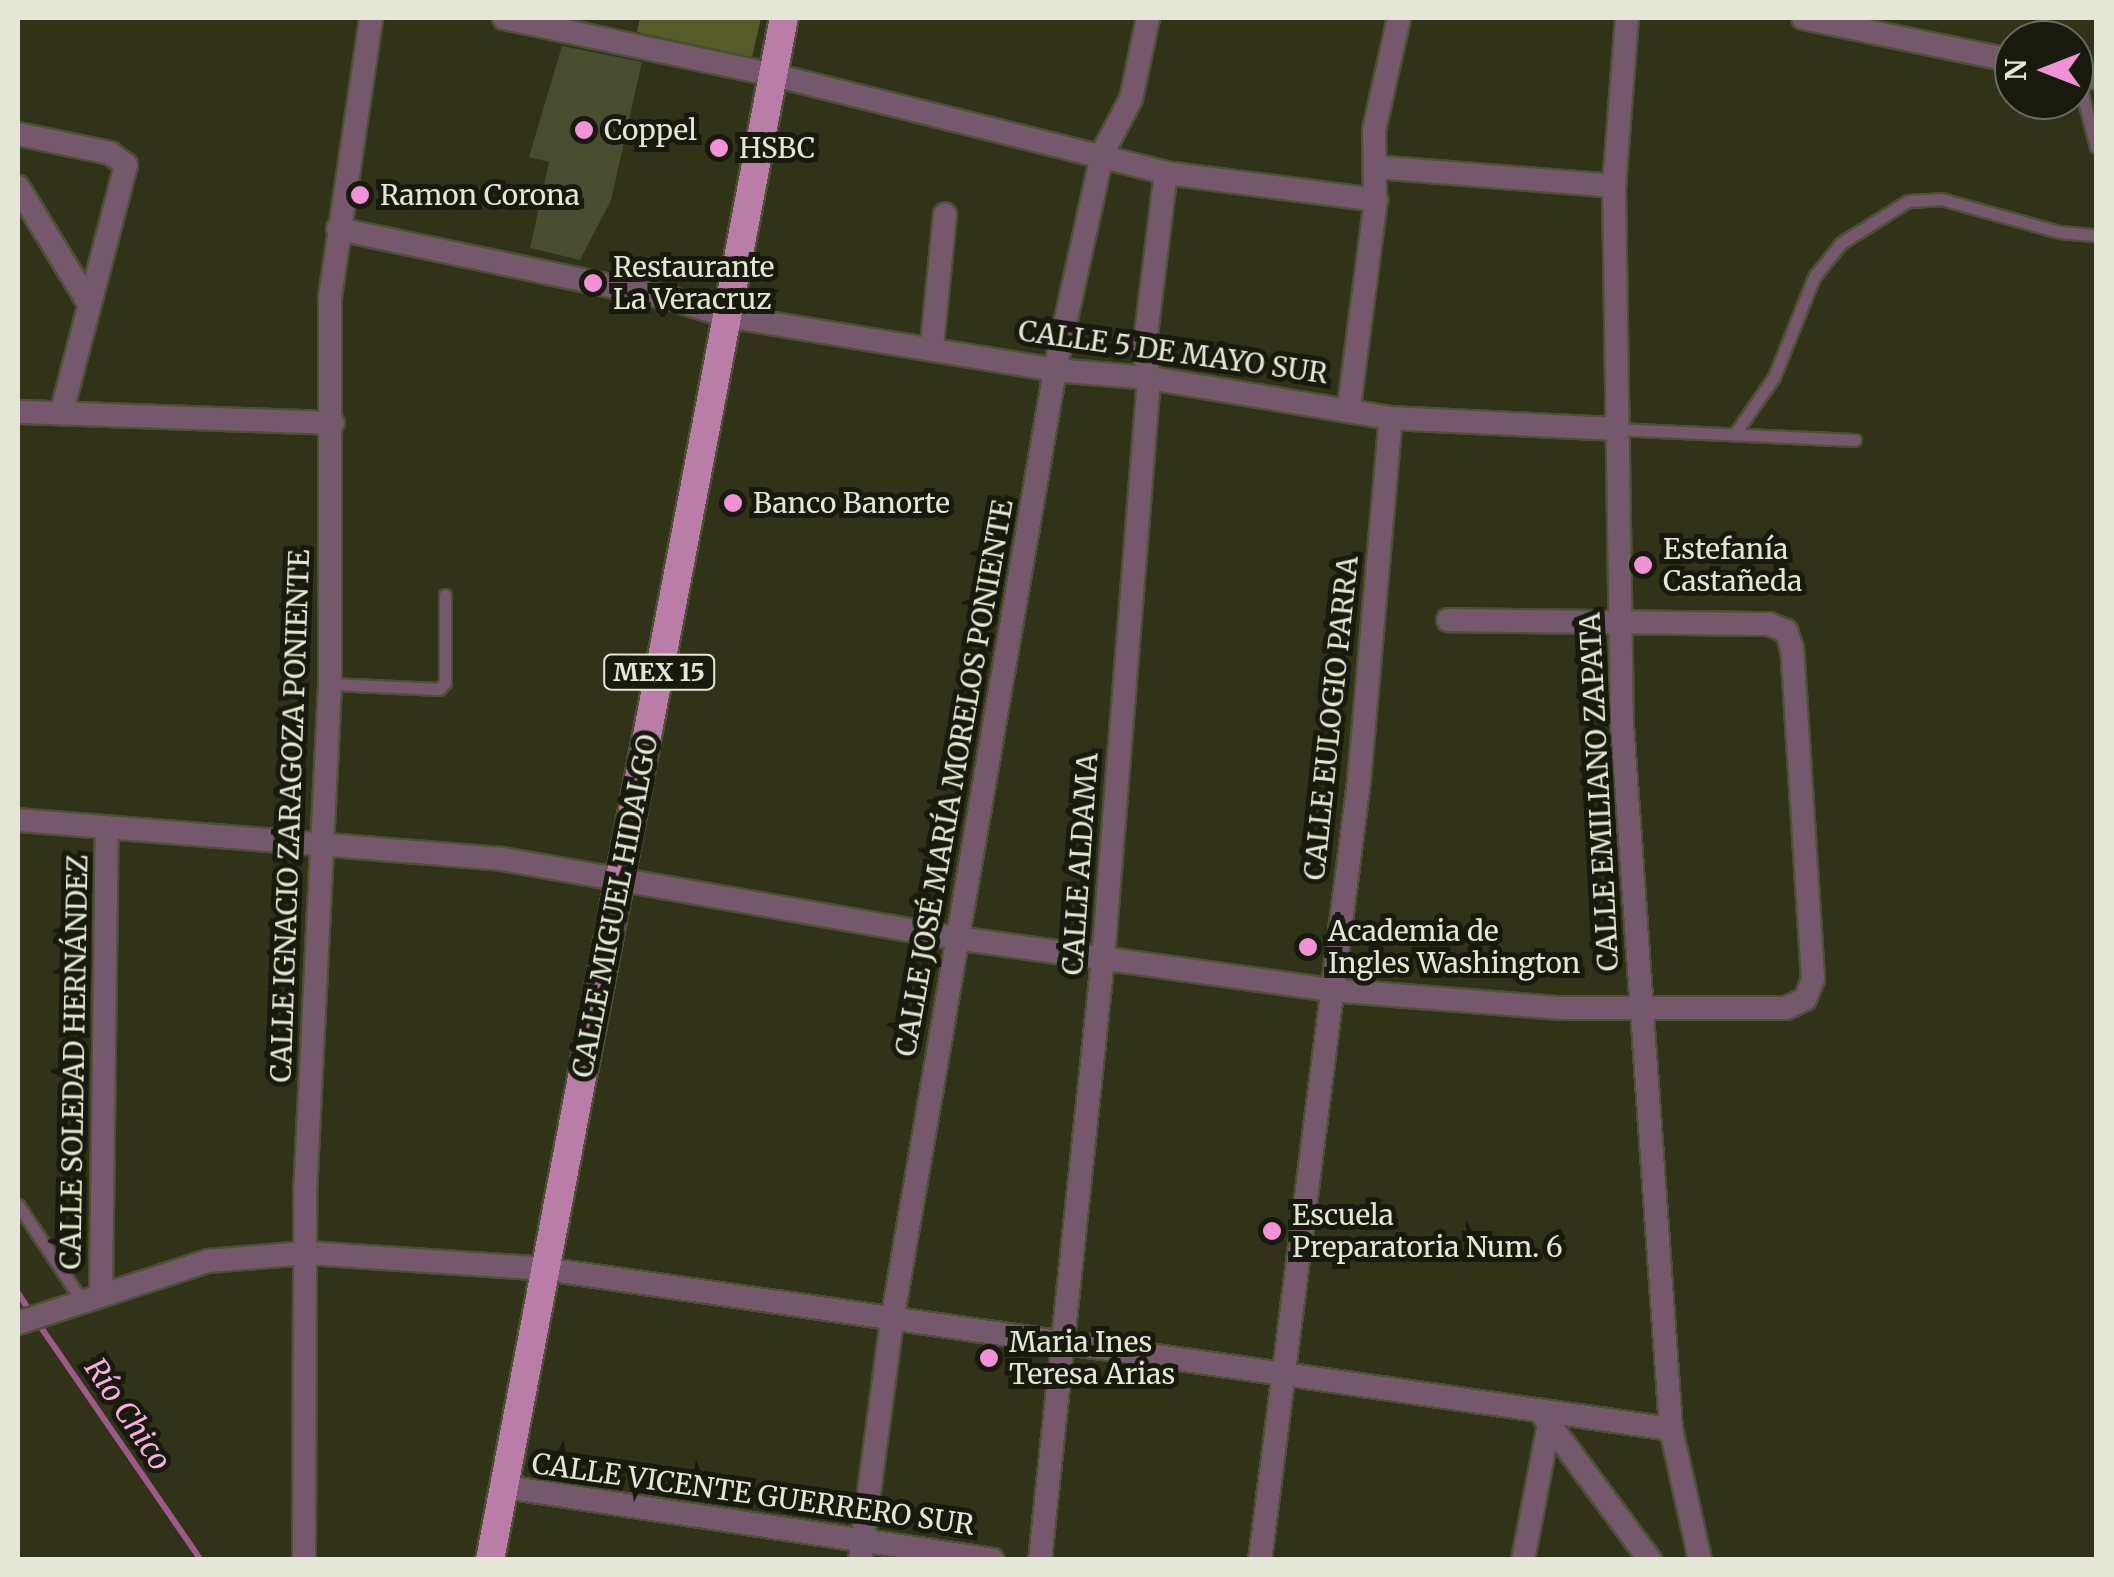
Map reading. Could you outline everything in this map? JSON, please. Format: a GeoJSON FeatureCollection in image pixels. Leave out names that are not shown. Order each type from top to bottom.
{"type":"FeatureCollection","features":[{"type":"Feature","properties":{"kind":"main road","name":"CALLE MIGUEL HIDALGO"},"geometry":{"type":"LineString","coordinates":[[490,1560],[784,18]]}},
{"type":"Feature","properties":{"kind":"street","name":"CALLE IGNACIO ZARAGOZA PONIENTE"},"geometry":{"type":"LineString","coordinates":[[304,1560],[307,1253],[320,844],[330,684],[330,297],[370,18]]}},
{"type":"Feature","properties":{"kind":"street"},"geometry":{"type":"LineString","coordinates":[[504,18],[774,75],[1166,173],[1376,200]]}},
{"type":"Feature","properties":{"kind":"street","name":"CALLE JOSÉ MARÍA MORELOS PONIENTE"},"geometry":{"type":"LineString","coordinates":[[861,1551],[892,1320],[1055,370],[1102,154],[1131,100],[1148,18]]}},
{"type":"Feature","properties":{"kind":"street"},"geometry":{"type":"LineString","coordinates":[[1349,407],[1376,200],[1374,130],[1399,18]]}},
{"type":"Feature","properties":{"kind":"street","name":"CALLE EMILIANO ZAPATA"},"geometry":{"type":"LineString","coordinates":[[1627,18],[1614,186],[1613,429],[1619,627],[1671,1429],[1700,1560]]}},
{"type":"Feature","properties":{"kind":"street"},"geometry":{"type":"LineString","coordinates":[[1803,18],[1994,57]]}},
{"type":"Feature","properties":{"kind":"street"},"geometry":{"type":"LineString","coordinates":[[18,134],[110,152],[126,165],[87,300],[61,414]]}},
{"type":"Feature","properties":{"kind":"street"},"geometry":{"type":"LineString","coordinates":[[1375,167],[1614,186]]}},
{"type":"Feature","properties":{"kind":"street","name":"CALLE ALDAMA"},"geometry":{"type":"LineString","coordinates":[[1040,1560],[1067,1344],[1103,959],[1149,378],[1144,351],[1166,173]]}},
{"type":"Feature","properties":{"kind":"street"},"geometry":{"type":"LineString","coordinates":[[18,187],[87,300]]}},
{"type":"Feature","properties":{"kind":"street"},"geometry":{"type":"LineString","coordinates":[[932,345],[945,215]]}},
{"type":"Feature","properties":{"kind":"street","name":"CALLE 5 DE MAYO SUR"},"geometry":{"type":"LineString","coordinates":[[338,230],[673,299],[726,316],[932,345],[1055,370],[1149,378],[1349,407],[1391,418],[1613,429]]}},
{"type":"Feature","properties":{"kind":"street"},"geometry":{"type":"LineString","coordinates":[[18,412],[333,423]]}},
{"type":"Feature","properties":{"kind":"street","name":"CALLE EULOGIO PARRA"},"geometry":{"type":"LineString","coordinates":[[1260,1560],[1287,1372],[1358,782],[1391,418]]}},
{"type":"Feature","properties":{"kind":"street"},"geometry":{"type":"LineString","coordinates":[[18,820],[107,832],[502,859],[620,883],[956,938],[1330,990],[1641,1009],[1786,1008],[1806,999],[1812,960],[1792,649],[1786,631],[1769,624],[1619,627],[1448,620]]}},
{"type":"Feature","properties":{"kind":"street","name":"CALLE SOLEDAD HERNÁNDEZ"},"geometry":{"type":"LineString","coordinates":[[81,1301],[107,832]]}},
{"type":"Feature","properties":{"kind":"street"},"geometry":{"type":"LineString","coordinates":[[22,1322],[208,1261],[307,1253],[545,1270],[1287,1372],[1544,1417],[1671,1429]]}},
{"type":"Feature","properties":{"kind":"street"},"geometry":{"type":"LineString","coordinates":[[1523,1560],[1544,1417]]}},
{"type":"Feature","properties":{"kind":"street"},"geometry":{"type":"LineString","coordinates":[[1544,1417],[1650,1560]]}},
{"type":"Feature","properties":{"kind":"street","name":"CALLE VICENTE GUERRERO SUR"},"geometry":{"type":"LineString","coordinates":[[505,1487],[861,1551],[994,1560]]}},
{"type":"Feature","properties":{"kind":"lane"},"geometry":{"type":"LineString","coordinates":[[2091,120],[2096,146]]}},
{"type":"Feature","properties":{"kind":"lane"},"geometry":{"type":"LineString","coordinates":[[1736,432],[1774,377],[1814,277],[1841,243],[1908,201],[1941,198],[2058,232],[2096,235]]}},
{"type":"Feature","properties":{"kind":"lane"},"geometry":{"type":"LineString","coordinates":[[1613,429],[1855,440]]}},
{"type":"Feature","properties":{"kind":"lane"},"geometry":{"type":"LineString","coordinates":[[330,684],[439,689],[445,683],[446,595]]}},
{"type":"Feature","properties":{"kind":"lane"},"geometry":{"type":"LineString","coordinates":[[18,1206],[81,1301]]}},
{"type":"Feature","properties":{"kind":"green space"},"geometry":{"type":"Polygon","coordinates":[[[640,18],[761,18],[752,57],[637,32],[640,18]]]}},
{"type":"Feature","properties":{"kind":"building","name":"Coppel"},"geometry":{"type":"Polygon","coordinates":[[[562,46],[642,62],[611,200],[580,260],[530,248],[549,162],[529,157],[562,46]]]}},
{"type":"Feature","properties":{"kind":"waterway","name":"Río Chico"},"geometry":{"type":"LineString","coordinates":[[18,1293],[31,1313]]}},
{"type":"Feature","properties":{"kind":"waterway","name":"Río Chico"},"geometry":{"type":"LineString","coordinates":[[38,1323],[201,1560]]}},
{"type":"Feature","properties":{"kind":"place","name":"Coppel"},"geometry":{"type":"Point","coordinates":[584,130]}},
{"type":"Feature","properties":{"kind":"place","name":"HSBC"},"geometry":{"type":"Point","coordinates":[719,148]}},
{"type":"Feature","properties":{"kind":"place","name":"Ramon Corona"},"geometry":{"type":"Point","coordinates":[360,195]}},
{"type":"Feature","properties":{"kind":"place","name":"Restaurante La Veracruz"},"geometry":{"type":"Point","coordinates":[593,283]}},
{"type":"Feature","properties":{"kind":"place","name":"Banco Banorte"},"geometry":{"type":"Point","coordinates":[733,503]}},
{"type":"Feature","properties":{"kind":"place","name":"Estefanía Castañeda"},"geometry":{"type":"Point","coordinates":[1643,565]}},
{"type":"Feature","properties":{"kind":"place","name":"Academia de Ingles Washington"},"geometry":{"type":"Point","coordinates":[1308,947]}},
{"type":"Feature","properties":{"kind":"place","name":"Escuela Preparatoria Num. 6"},"geometry":{"type":"Point","coordinates":[1272,1231]}},
{"type":"Feature","properties":{"kind":"place","name":"Maria Ines Teresa Arias"},"geometry":{"type":"Point","coordinates":[989,1358]}}]}
